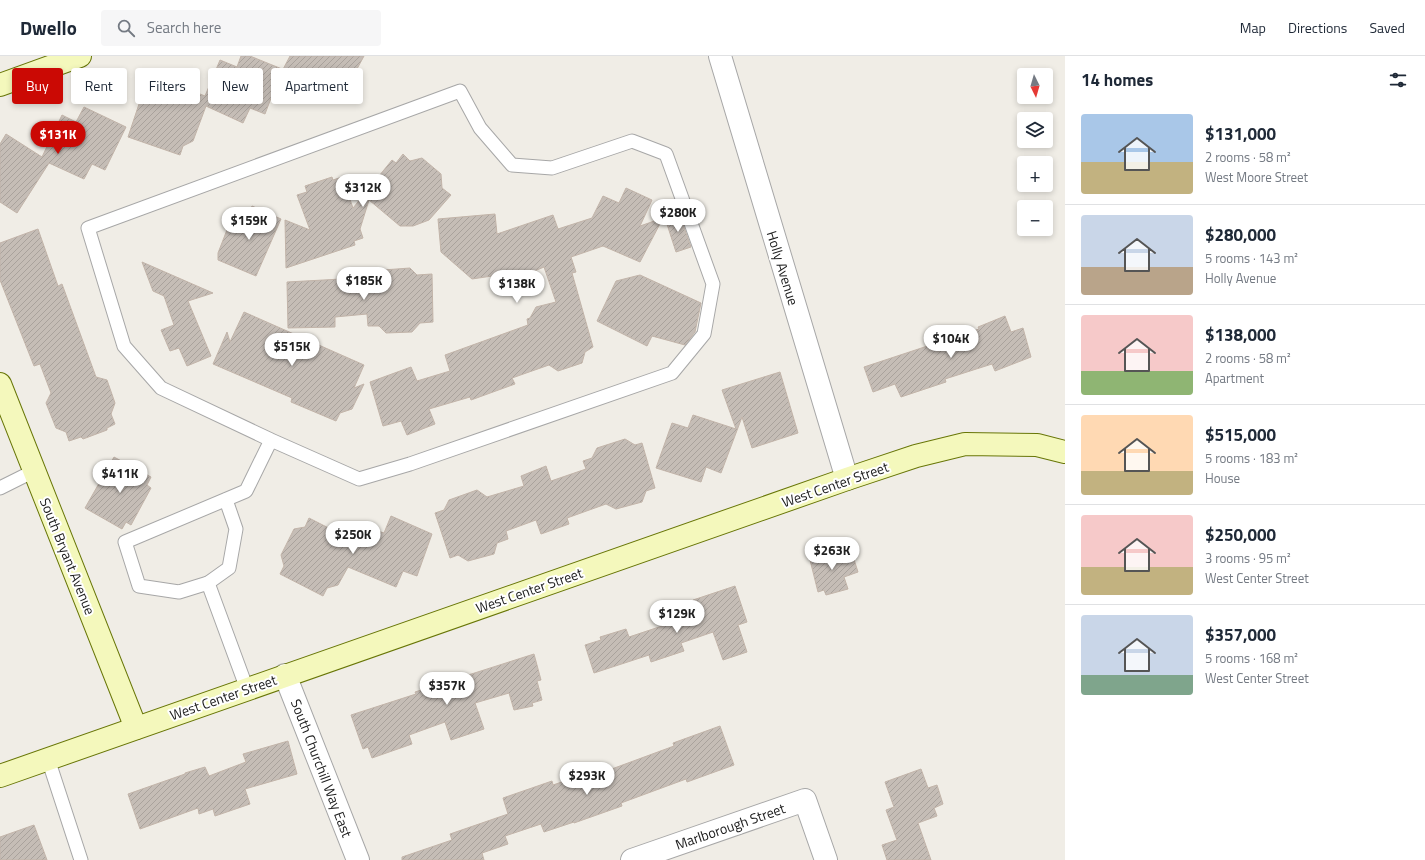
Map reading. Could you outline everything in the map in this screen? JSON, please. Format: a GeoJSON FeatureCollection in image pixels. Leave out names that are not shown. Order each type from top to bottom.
{"type":"FeatureCollection","features":[{"type":"Feature","properties":{"kind":"street"},"geometry":{"type":"LineString","coordinates":[[0,85],[80,56]]}},
{"type":"Feature","properties":{"kind":"street","name":"Holly Avenue"},"geometry":{"type":"LineString","coordinates":[[720,56],[846,479]]}},
{"type":"Feature","properties":{"kind":"street","name":"South Bryant Avenue"},"geometry":{"type":"LineString","coordinates":[[1,389],[136,728]]}},
{"type":"Feature","properties":{"kind":"street","name":"West Center Street"},"geometry":{"type":"LineString","coordinates":[[0,776],[846,479],[916,456],[965,444],[1037,445],[1065,452]]}},
{"type":"Feature","properties":{"kind":"street","name":"South Churchill Way East"},"geometry":{"type":"LineString","coordinates":[[286,675],[358,860]]}},
{"type":"Feature","properties":{"kind":"street","name":"Marlborough Street"},"geometry":{"type":"LineString","coordinates":[[632,860],[805,800],[826,860]]}},
{"type":"Feature","properties":{"kind":"lane"},"geometry":{"type":"LineString","coordinates":[[460,91],[480,128],[512,165],[552,168],[632,141],[666,154],[713,284],[704,334],[672,373],[410,464],[359,479],[271,440],[161,388],[124,346],[88,228],[460,91]]}},
{"type":"Feature","properties":{"kind":"lane"},"geometry":{"type":"LineString","coordinates":[[226,500],[236,529],[229,568],[208,583],[179,592],[139,586],[125,542],[226,500],[246,492],[271,440]]}},
{"type":"Feature","properties":{"kind":"lane"},"geometry":{"type":"LineString","coordinates":[[0,488],[34,471]]}},
{"type":"Feature","properties":{"kind":"lane"},"geometry":{"type":"LineString","coordinates":[[208,583],[247,689]]}},
{"type":"Feature","properties":{"kind":"lane"},"geometry":{"type":"LineString","coordinates":[[48,758],[81,860]]}},
{"type":"Feature","properties":{"kind":"building"},"geometry":{"type":"Polygon","coordinates":[[[241,56],[250,56],[280,68],[271,68],[271,98],[265,114],[250,108],[243,123],[206,106],[193,141],[183,146],[180,155],[128,137],[139,104],[200,104],[200,94],[205,96],[208,89],[208,104],[263,104],[263,68],[217,68],[220,60],[237,67],[241,56]]]}},
{"type":"Feature","properties":{"kind":"building"},"geometry":{"type":"Polygon","coordinates":[[[290,56],[364,56],[357,68],[284,68],[290,56]]]}},
{"type":"Feature","properties":{"kind":"building"},"geometry":{"type":"Polygon","coordinates":[[[84,107],[126,127],[105,170],[92,164],[84,179],[49,163],[17,213],[0,202],[0,144],[6,134],[42,157],[62,115],[76,122],[84,107]]]}},
{"type":"Feature","properties":{"kind":"building"},"geometry":{"type":"Polygon","coordinates":[[[403,154],[410,161],[422,158],[441,174],[442,188],[451,195],[429,220],[413,226],[400,226],[369,200],[360,229],[363,238],[354,241],[355,245],[286,268],[285,220],[310,230],[297,195],[307,192],[305,186],[332,177],[333,180],[342,177],[353,208],[392,160],[396,163],[403,154]]]}},
{"type":"Feature","properties":{"kind":"building"},"geometry":{"type":"Polygon","coordinates":[[[626,188],[652,200],[640,226],[663,218],[640,262],[603,246],[571,257],[576,272],[572,273],[593,347],[585,352],[582,363],[558,371],[549,365],[512,378],[515,384],[471,400],[470,397],[429,409],[435,424],[407,435],[401,421],[383,426],[370,382],[411,367],[417,381],[450,371],[445,355],[528,325],[527,319],[530,318],[536,307],[556,302],[544,267],[527,274],[526,271],[472,279],[441,252],[438,219],[495,214],[497,234],[553,215],[558,229],[592,218],[603,196],[619,203],[626,188]]]}},
{"type":"Feature","properties":{"kind":"building"},"geometry":{"type":"Polygon","coordinates":[[[252,206],[281,219],[256,276],[218,260],[218,253],[232,217],[246,222],[252,206]]]}},
{"type":"Feature","properties":{"kind":"building"},"geometry":{"type":"Polygon","coordinates":[[[679,213],[691,247],[676,252],[665,218],[679,213]]]}},
{"type":"Feature","properties":{"kind":"building"},"geometry":{"type":"Polygon","coordinates":[[[38,229],[58,286],[62,284],[96,377],[107,380],[115,403],[111,414],[115,424],[107,428],[107,430],[83,439],[81,437],[69,441],[66,432],[56,428],[46,403],[51,393],[40,364],[34,366],[0,280],[0,243],[38,229]]]}},
{"type":"Feature","properties":{"kind":"building"},"geometry":{"type":"Polygon","coordinates":[[[142,262],[213,293],[188,301],[211,356],[187,366],[179,348],[170,351],[161,330],[174,325],[164,296],[153,291],[142,262]]]}},
{"type":"Feature","properties":{"kind":"building"},"geometry":{"type":"Polygon","coordinates":[[[410,268],[417,275],[432,274],[433,322],[420,323],[412,332],[386,333],[379,326],[368,326],[367,314],[335,317],[335,327],[288,328],[287,282],[378,277],[383,270],[410,268]]]}},
{"type":"Feature","properties":{"kind":"building"},"geometry":{"type":"Polygon","coordinates":[[[640,275],[701,303],[695,332],[685,345],[652,336],[647,346],[597,321],[616,281],[640,275]]]}},
{"type":"Feature","properties":{"kind":"building"},"geometry":{"type":"Polygon","coordinates":[[[244,312],[364,365],[354,388],[364,384],[352,409],[340,413],[336,421],[291,402],[292,398],[213,364],[227,332],[230,342],[244,312]]]}},
{"type":"Feature","properties":{"kind":"building"},"geometry":{"type":"Polygon","coordinates":[[[1005,316],[1011,332],[1023,328],[1031,357],[995,371],[992,364],[945,379],[946,382],[901,397],[895,384],[873,392],[864,367],[979,329],[978,327],[1005,316]]]}},
{"type":"Feature","properties":{"kind":"building"},"geometry":{"type":"Polygon","coordinates":[[[780,372],[798,433],[752,448],[742,417],[721,473],[706,467],[701,482],[656,468],[672,423],[688,428],[693,415],[736,429],[722,390],[780,372]]]}},
{"type":"Feature","properties":{"kind":"building"},"geometry":{"type":"Polygon","coordinates":[[[625,439],[635,445],[642,443],[655,488],[646,491],[642,502],[616,509],[606,504],[567,518],[569,524],[541,534],[536,520],[506,531],[508,539],[497,543],[494,554],[468,561],[458,555],[450,558],[435,513],[444,510],[449,500],[477,490],[487,497],[524,486],[521,476],[546,466],[551,481],[586,469],[583,461],[592,458],[597,448],[625,439]]]}},
{"type":"Feature","properties":{"kind":"building"},"geometry":{"type":"Polygon","coordinates":[[[114,457],[151,477],[147,485],[151,488],[131,525],[126,522],[122,529],[85,508],[114,457]]]}},
{"type":"Feature","properties":{"kind":"building"},"geometry":{"type":"Polygon","coordinates":[[[391,516],[432,534],[417,576],[403,571],[396,587],[348,567],[338,585],[327,588],[323,596],[280,574],[284,566],[281,555],[294,529],[305,527],[309,518],[362,545],[369,528],[384,533],[391,516]]]}},
{"type":"Feature","properties":{"kind":"building"},"geometry":{"type":"Polygon","coordinates":[[[831,550],[833,556],[851,550],[858,572],[844,577],[848,589],[826,595],[824,590],[818,592],[809,556],[831,550]]]}},
{"type":"Feature","properties":{"kind":"building"},"geometry":{"type":"Polygon","coordinates":[[[735,586],[747,622],[738,625],[747,652],[723,660],[713,632],[681,643],[684,651],[651,662],[649,655],[594,673],[585,645],[601,640],[600,637],[626,629],[629,637],[698,614],[693,600],[735,586]]]}},
{"type":"Feature","properties":{"kind":"building"},"geometry":{"type":"Polygon","coordinates":[[[534,654],[541,680],[537,681],[542,700],[532,703],[533,706],[514,710],[509,693],[475,703],[484,729],[451,740],[445,722],[409,735],[412,744],[372,758],[368,747],[363,749],[351,715],[416,694],[415,692],[534,654]]]}},
{"type":"Feature","properties":{"kind":"building"},"geometry":{"type":"Polygon","coordinates":[[[720,726],[734,765],[687,782],[686,779],[621,803],[622,806],[574,823],[544,832],[541,824],[505,836],[508,844],[482,853],[484,860],[402,860],[402,857],[452,840],[450,834],[508,814],[503,798],[552,781],[553,785],[608,766],[609,770],[674,746],[673,743],[720,726]]]}},
{"type":"Feature","properties":{"kind":"building"},"geometry":{"type":"Polygon","coordinates":[[[288,741],[297,774],[245,789],[250,804],[215,816],[213,809],[199,814],[198,808],[140,829],[128,794],[205,767],[209,776],[246,762],[243,754],[288,741]]]}},
{"type":"Feature","properties":{"kind":"building"},"geometry":{"type":"Polygon","coordinates":[[[921,769],[928,788],[937,785],[943,804],[934,808],[937,816],[918,823],[931,860],[887,860],[882,845],[897,840],[886,810],[894,807],[885,782],[921,769]]]}},
{"type":"Feature","properties":{"kind":"building"},"geometry":{"type":"Polygon","coordinates":[[[34,825],[47,860],[0,860],[0,837],[34,825]]]}}]}
